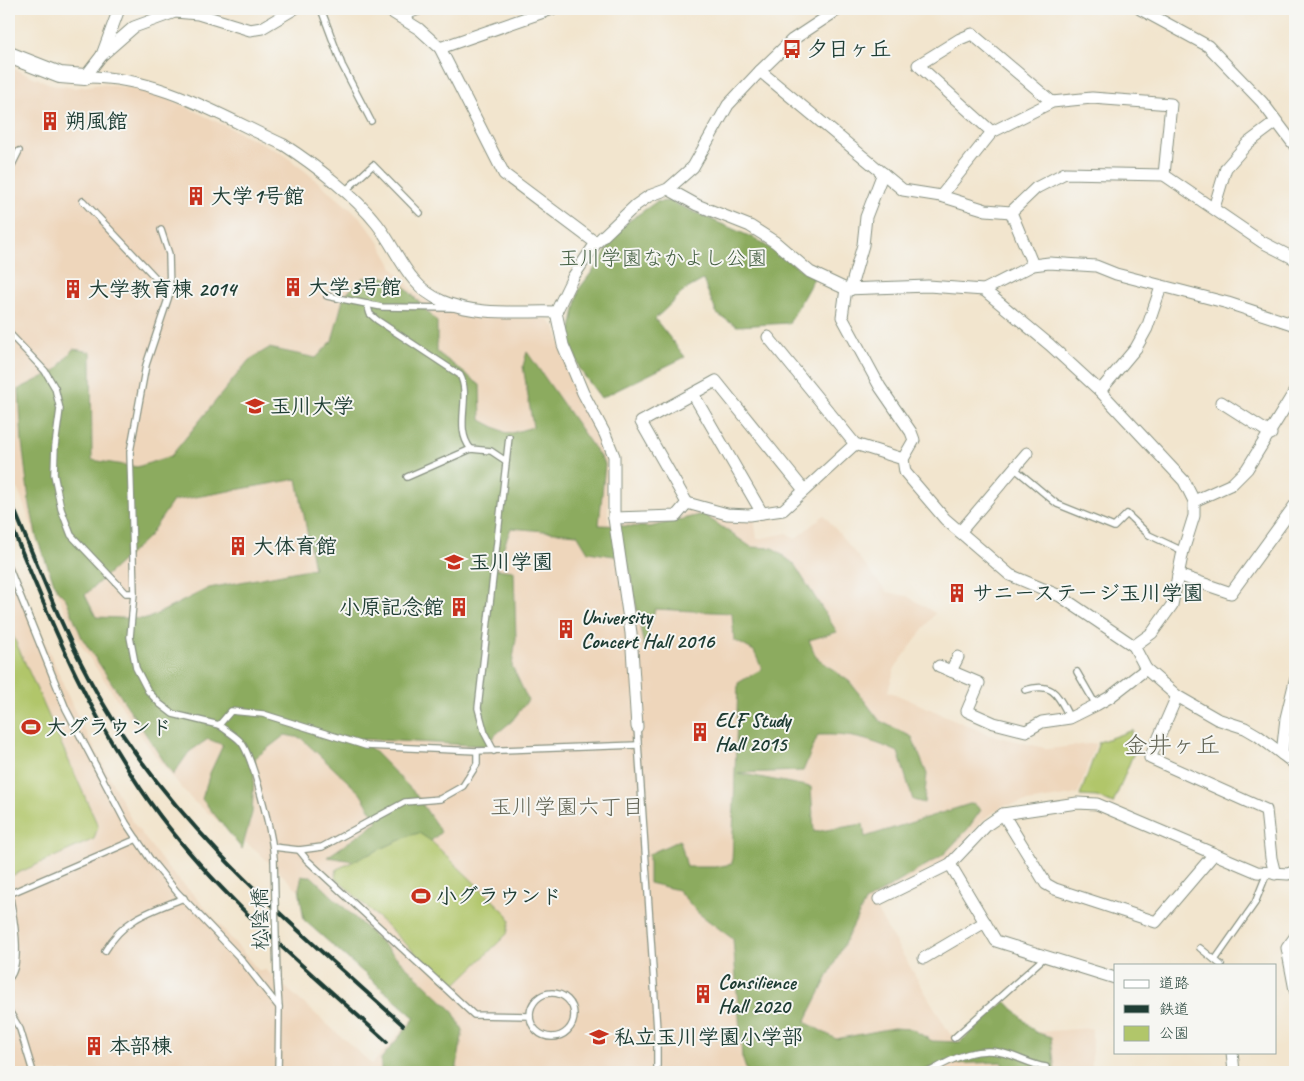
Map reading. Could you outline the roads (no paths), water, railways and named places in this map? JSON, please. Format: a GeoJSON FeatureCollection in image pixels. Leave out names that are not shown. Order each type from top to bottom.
{"type":"FeatureCollection","features":[{"type":"Feature","properties":{"kind":"street"},"geometry":{"type":"LineString","coordinates":[[102,55],[119,9]]}},
{"type":"Feature","properties":{"kind":"street"},"geometry":{"type":"LineString","coordinates":[[85,77],[102,55],[134,27],[175,12],[198,14],[250,30],[262,28],[294,9]]}},
{"type":"Feature","properties":{"kind":"street"},"geometry":{"type":"LineString","coordinates":[[387,9],[431,38],[440,48],[504,174],[596,243]]}},
{"type":"Feature","properties":{"kind":"street"},"geometry":{"type":"LineString","coordinates":[[400,16],[419,9]]}},
{"type":"Feature","properties":{"kind":"street"},"geometry":{"type":"LineString","coordinates":[[440,48],[552,9]]}},
{"type":"Feature","properties":{"kind":"street"},"geometry":{"type":"LineString","coordinates":[[637,728],[631,633],[614,518],[614,456],[611,445],[583,394],[564,345],[556,312],[573,276],[596,243],[642,200],[668,190],[693,167],[728,105],[792,40],[839,9]]}},
{"type":"Feature","properties":{"kind":"street"},"geometry":{"type":"LineString","coordinates":[[1146,10],[1208,46],[1262,102],[1295,145]]}},
{"type":"Feature","properties":{"kind":"street"},"geometry":{"type":"LineString","coordinates":[[992,132],[918,65],[960,39],[972,34],[1052,102]]}},
{"type":"Feature","properties":{"kind":"street"},"geometry":{"type":"LineString","coordinates":[[9,55],[60,75],[104,77],[155,86],[284,145],[344,192],[378,225],[407,273],[420,287],[443,302],[465,308],[556,312]]}},
{"type":"Feature","properties":{"kind":"street"},"geometry":{"type":"LineString","coordinates":[[760,71],[903,190],[941,196],[986,210],[1011,212],[1036,188],[1064,173],[1164,175],[1262,242],[1295,259]]}},
{"type":"Feature","properties":{"kind":"street"},"geometry":{"type":"LineString","coordinates":[[941,196],[992,132],[1052,102],[1092,98],[1171,104],[1164,175]]}},
{"type":"Feature","properties":{"kind":"street"},"geometry":{"type":"LineString","coordinates":[[1214,208],[1226,168],[1248,143],[1276,122]]}},
{"type":"Feature","properties":{"kind":"street"},"geometry":{"type":"LineString","coordinates":[[883,173],[866,217],[863,245],[848,290],[842,317],[880,387],[911,432],[914,440],[903,459],[906,472],[945,519],[1010,574],[1060,596],[1134,646],[1146,669],[1177,696],[1217,719],[1245,728],[1295,764]]}},
{"type":"Feature","properties":{"kind":"street"},"geometry":{"type":"LineString","coordinates":[[668,190],[697,205],[750,226],[775,242],[804,268],[848,290],[928,286],[984,290],[1033,265],[1049,263],[1096,266],[1161,287],[1228,303],[1295,325]]}},
{"type":"Feature","properties":{"kind":"street"},"geometry":{"type":"LineString","coordinates":[[1011,212],[1033,265]]}},
{"type":"Feature","properties":{"kind":"street"},"geometry":{"type":"LineString","coordinates":[[1100,391],[1136,348],[1147,328],[1161,287]]}},
{"type":"Feature","properties":{"kind":"street"},"geometry":{"type":"LineString","coordinates":[[984,290],[1050,345],[1100,391],[1178,474],[1194,501],[1194,516],[1183,551],[1172,605],[1152,633],[1134,646]]}},
{"type":"Feature","properties":{"kind":"street"},"geometry":{"type":"LineString","coordinates":[[768,337],[859,447],[903,459]]}},
{"type":"Feature","properties":{"kind":"street"},"geometry":{"type":"LineString","coordinates":[[804,490],[716,381],[641,422],[687,503],[727,514],[749,515],[782,510],[856,444]]}},
{"type":"Feature","properties":{"kind":"street"},"geometry":{"type":"LineString","coordinates":[[1194,501],[1232,484],[1247,469],[1295,391]]}},
{"type":"Feature","properties":{"kind":"street"},"geometry":{"type":"LineString","coordinates":[[693,394],[762,513]]}},
{"type":"Feature","properties":{"kind":"street"},"geometry":{"type":"LineString","coordinates":[[1220,402],[1270,434]]}},
{"type":"Feature","properties":{"kind":"street"},"geometry":{"type":"LineString","coordinates":[[960,532],[1027,452]]}},
{"type":"Feature","properties":{"kind":"street"},"geometry":{"type":"LineString","coordinates":[[614,518],[676,516],[687,503]]}},
{"type":"Feature","properties":{"kind":"street"},"geometry":{"type":"LineString","coordinates":[[1178,575],[1230,593],[1295,504]]}},
{"type":"Feature","properties":{"kind":"street"},"geometry":{"type":"LineString","coordinates":[[951,671],[958,656]]}},
{"type":"Feature","properties":{"kind":"street"},"geometry":{"type":"LineString","coordinates":[[939,666],[979,684],[967,710],[994,723],[1026,731],[1042,722],[1070,718],[1096,705],[1110,697],[1146,669]]}},
{"type":"Feature","properties":{"kind":"street"},"geometry":{"type":"LineString","coordinates":[[1282,754],[1289,701],[1295,682]]}},
{"type":"Feature","properties":{"kind":"street"},"geometry":{"type":"LineString","coordinates":[[1177,696],[1150,758],[1266,810],[1271,874]]}},
{"type":"Feature","properties":{"kind":"street"},"geometry":{"type":"LineString","coordinates":[[879,899],[950,864],[986,825],[1003,814],[1076,803],[1097,804],[1257,872],[1288,874],[1295,871]]}},
{"type":"Feature","properties":{"kind":"street"},"geometry":{"type":"LineString","coordinates":[[1003,814],[1046,884],[1055,889],[1156,922],[1214,854]]}},
{"type":"Feature","properties":{"kind":"street"},"geometry":{"type":"LineString","coordinates":[[950,864],[996,941],[1114,978]]}},
{"type":"Feature","properties":{"kind":"street"},"geometry":{"type":"LineString","coordinates":[[924,958],[985,922]]}},
{"type":"Feature","properties":{"kind":"street"},"geometry":{"type":"LineString","coordinates":[[1295,937],[1287,948],[1295,990]]}},
{"type":"Feature","properties":{"kind":"street"},"geometry":{"type":"LineString","coordinates":[[1232,1054],[1234,1072]]}},
{"type":"Feature","properties":{"kind":"lane"},"geometry":{"type":"LineString","coordinates":[[321,9],[339,58],[371,121]]}},
{"type":"Feature","properties":{"kind":"lane"},"geometry":{"type":"LineString","coordinates":[[9,171],[19,151]]}},
{"type":"Feature","properties":{"kind":"lane"},"geometry":{"type":"LineString","coordinates":[[344,192],[373,165],[420,213]]}},
{"type":"Feature","properties":{"kind":"lane"},"geometry":{"type":"LineString","coordinates":[[84,201],[170,293]]}},
{"type":"Feature","properties":{"kind":"lane"},"geometry":{"type":"LineString","coordinates":[[160,230],[169,254],[170,293],[146,365],[130,452],[134,593],[130,637],[136,668],[148,691],[173,714],[219,724],[232,711],[239,710],[263,714],[366,746],[494,751],[638,745]]}},
{"type":"Feature","properties":{"kind":"lane"},"geometry":{"type":"LineString","coordinates":[[327,296],[382,307],[465,308]]}},
{"type":"Feature","properties":{"kind":"lane"},"geometry":{"type":"LineString","coordinates":[[367,304],[370,314],[377,320],[460,374],[465,384],[463,428],[466,443],[471,449]]}},
{"type":"Feature","properties":{"kind":"lane"},"geometry":{"type":"LineString","coordinates":[[9,333],[45,372],[55,388],[60,409],[55,446],[54,474],[61,509],[71,535],[126,593],[134,593]]}},
{"type":"Feature","properties":{"kind":"lane"},"geometry":{"type":"LineString","coordinates":[[494,751],[485,734],[478,708],[509,437]]}},
{"type":"Feature","properties":{"kind":"lane"},"geometry":{"type":"LineString","coordinates":[[407,477],[471,449],[492,451],[506,461]]}},
{"type":"Feature","properties":{"kind":"lane"},"geometry":{"type":"LineString","coordinates":[[1014,468],[1057,504],[1114,527],[1127,514],[1149,535],[1183,551]]}},
{"type":"Feature","properties":{"kind":"lane"},"geometry":{"type":"LineString","coordinates":[[9,568],[66,709],[136,839],[150,859],[240,958],[279,1007]]}},
{"type":"Feature","properties":{"kind":"lane"},"geometry":{"type":"LineString","coordinates":[[1077,672],[1096,705]]}},
{"type":"Feature","properties":{"kind":"lane"},"geometry":{"type":"LineString","coordinates":[[1025,690],[1040,686],[1056,692],[1070,718]]}},
{"type":"Feature","properties":{"kind":"lane","name":"松陰橋"},"geometry":{"type":"LineString","coordinates":[[219,724],[241,742],[258,785],[273,847],[279,1007],[278,1072]]}},
{"type":"Feature","properties":{"kind":"lane"},"geometry":{"type":"LineString","coordinates":[[637,728],[657,1030],[657,1072]]}},
{"type":"Feature","properties":{"kind":"lane"},"geometry":{"type":"LineString","coordinates":[[273,847],[299,850],[322,847],[405,802],[440,799],[463,786],[477,764],[477,751]]}},
{"type":"Feature","properties":{"kind":"lane"},"geometry":{"type":"LineString","coordinates":[[9,978],[13,974],[15,964],[15,926],[9,894],[136,839]]}},
{"type":"Feature","properties":{"kind":"lane"},"geometry":{"type":"LineString","coordinates":[[299,850],[307,860],[474,1016],[530,1016]]}},
{"type":"Feature","properties":{"kind":"lane"},"geometry":{"type":"LineString","coordinates":[[1215,960],[1255,903],[1271,874]]}},
{"type":"Feature","properties":{"kind":"lane"},"geometry":{"type":"LineString","coordinates":[[105,951],[114,936],[137,917],[184,898]]}},
{"type":"Feature","properties":{"kind":"lane"},"geometry":{"type":"LineString","coordinates":[[1200,948],[1220,964]]}},
{"type":"Feature","properties":{"kind":"lane"},"geometry":{"type":"LineString","coordinates":[[954,1038],[1046,956]]}},
{"type":"Feature","properties":{"kind":"lane"},"geometry":{"type":"LineString","coordinates":[[549,992],[556,993],[569,1001],[574,1015],[569,1029],[558,1037],[551,1037],[538,1032],[533,1027],[530,1016],[531,1006],[535,1000],[549,992]]}},
{"type":"Feature","properties":{"kind":"lane"},"geometry":{"type":"LineString","coordinates":[[9,1011],[20,1029],[34,1072]]}},
{"type":"Feature","properties":{"kind":"lane"},"geometry":{"type":"LineString","coordinates":[[930,1072],[977,1050],[992,1050],[1032,1065],[1046,1067]]}},
{"type":"Feature","properties":{"kind":"railway"},"geometry":{"type":"LineString","coordinates":[[9,497],[75,651],[101,700],[131,747],[164,791],[239,874],[320,951],[403,1025]]}},
{"type":"Feature","properties":{"kind":"railway"},"geometry":{"type":"LineString","coordinates":[[9,520],[57,635],[93,710],[136,781],[160,816],[185,847],[239,906],[387,1042]]}},
{"type":"Feature","properties":{"kind":"place","name":"夕日ヶ丘"},"geometry":{"type":"Point","coordinates":[792,49]}},
{"type":"Feature","properties":{"kind":"place","name":"朔風館"},"geometry":{"type":"Point","coordinates":[50,121]}},
{"type":"Feature","properties":{"kind":"place","name":"大学1号館"},"geometry":{"type":"Point","coordinates":[196,196]}},
{"type":"Feature","properties":{"kind":"place","name":"大学3号館"},"geometry":{"type":"Point","coordinates":[293,287]}},
{"type":"Feature","properties":{"kind":"place","name":"大学教育棟 2014"},"geometry":{"type":"Point","coordinates":[73,289]}},
{"type":"Feature","properties":{"kind":"place","name":"玉川大学"},"geometry":{"type":"Point","coordinates":[255,406]}},
{"type":"Feature","properties":{"kind":"place","name":"大体育館"},"geometry":{"type":"Point","coordinates":[238,546]}},
{"type":"Feature","properties":{"kind":"place","name":"玉川学園"},"geometry":{"type":"Point","coordinates":[454,562]}},
{"type":"Feature","properties":{"kind":"place","name":"サニーステージ玉川学園"},"geometry":{"type":"Point","coordinates":[957,593]}},
{"type":"Feature","properties":{"kind":"place","name":"小原記念館"},"geometry":{"type":"Point","coordinates":[459,607]}},
{"type":"Feature","properties":{"kind":"place","name":"University Concert Hall 2016"},"geometry":{"type":"Point","coordinates":[566,629]}},
{"type":"Feature","properties":{"kind":"place","name":"大グラウンド"},"geometry":{"type":"Point","coordinates":[31,727]}},
{"type":"Feature","properties":{"kind":"place","name":"ELF Study Hall 2015"},"geometry":{"type":"Point","coordinates":[700,732]}},
{"type":"Feature","properties":{"kind":"place","name":"小グラウンド"},"geometry":{"type":"Point","coordinates":[421,896]}},
{"type":"Feature","properties":{"kind":"place","name":"Consilience Hall 2020"},"geometry":{"type":"Point","coordinates":[703,994]}},
{"type":"Feature","properties":{"kind":"place","name":"私立玉川学園小学部"},"geometry":{"type":"Point","coordinates":[599,1037]}},
{"type":"Feature","properties":{"kind":"place","name":"本部棟"},"geometry":{"type":"Point","coordinates":[94,1046]}},
{"type":"Feature","properties":{"kind":"district","name":"金井ヶ丘"},"geometry":{"type":"Point","coordinates":[1172,745]}},
{"type":"Feature","properties":{"kind":"district","name":"玉川学園六丁目"},"geometry":{"type":"Point","coordinates":[567,807]}},
{"type":"Feature","properties":{"kind":"park label","name":"玉川学園なかよし公園"},"geometry":{"type":"Point","coordinates":[663,258]}}]}
